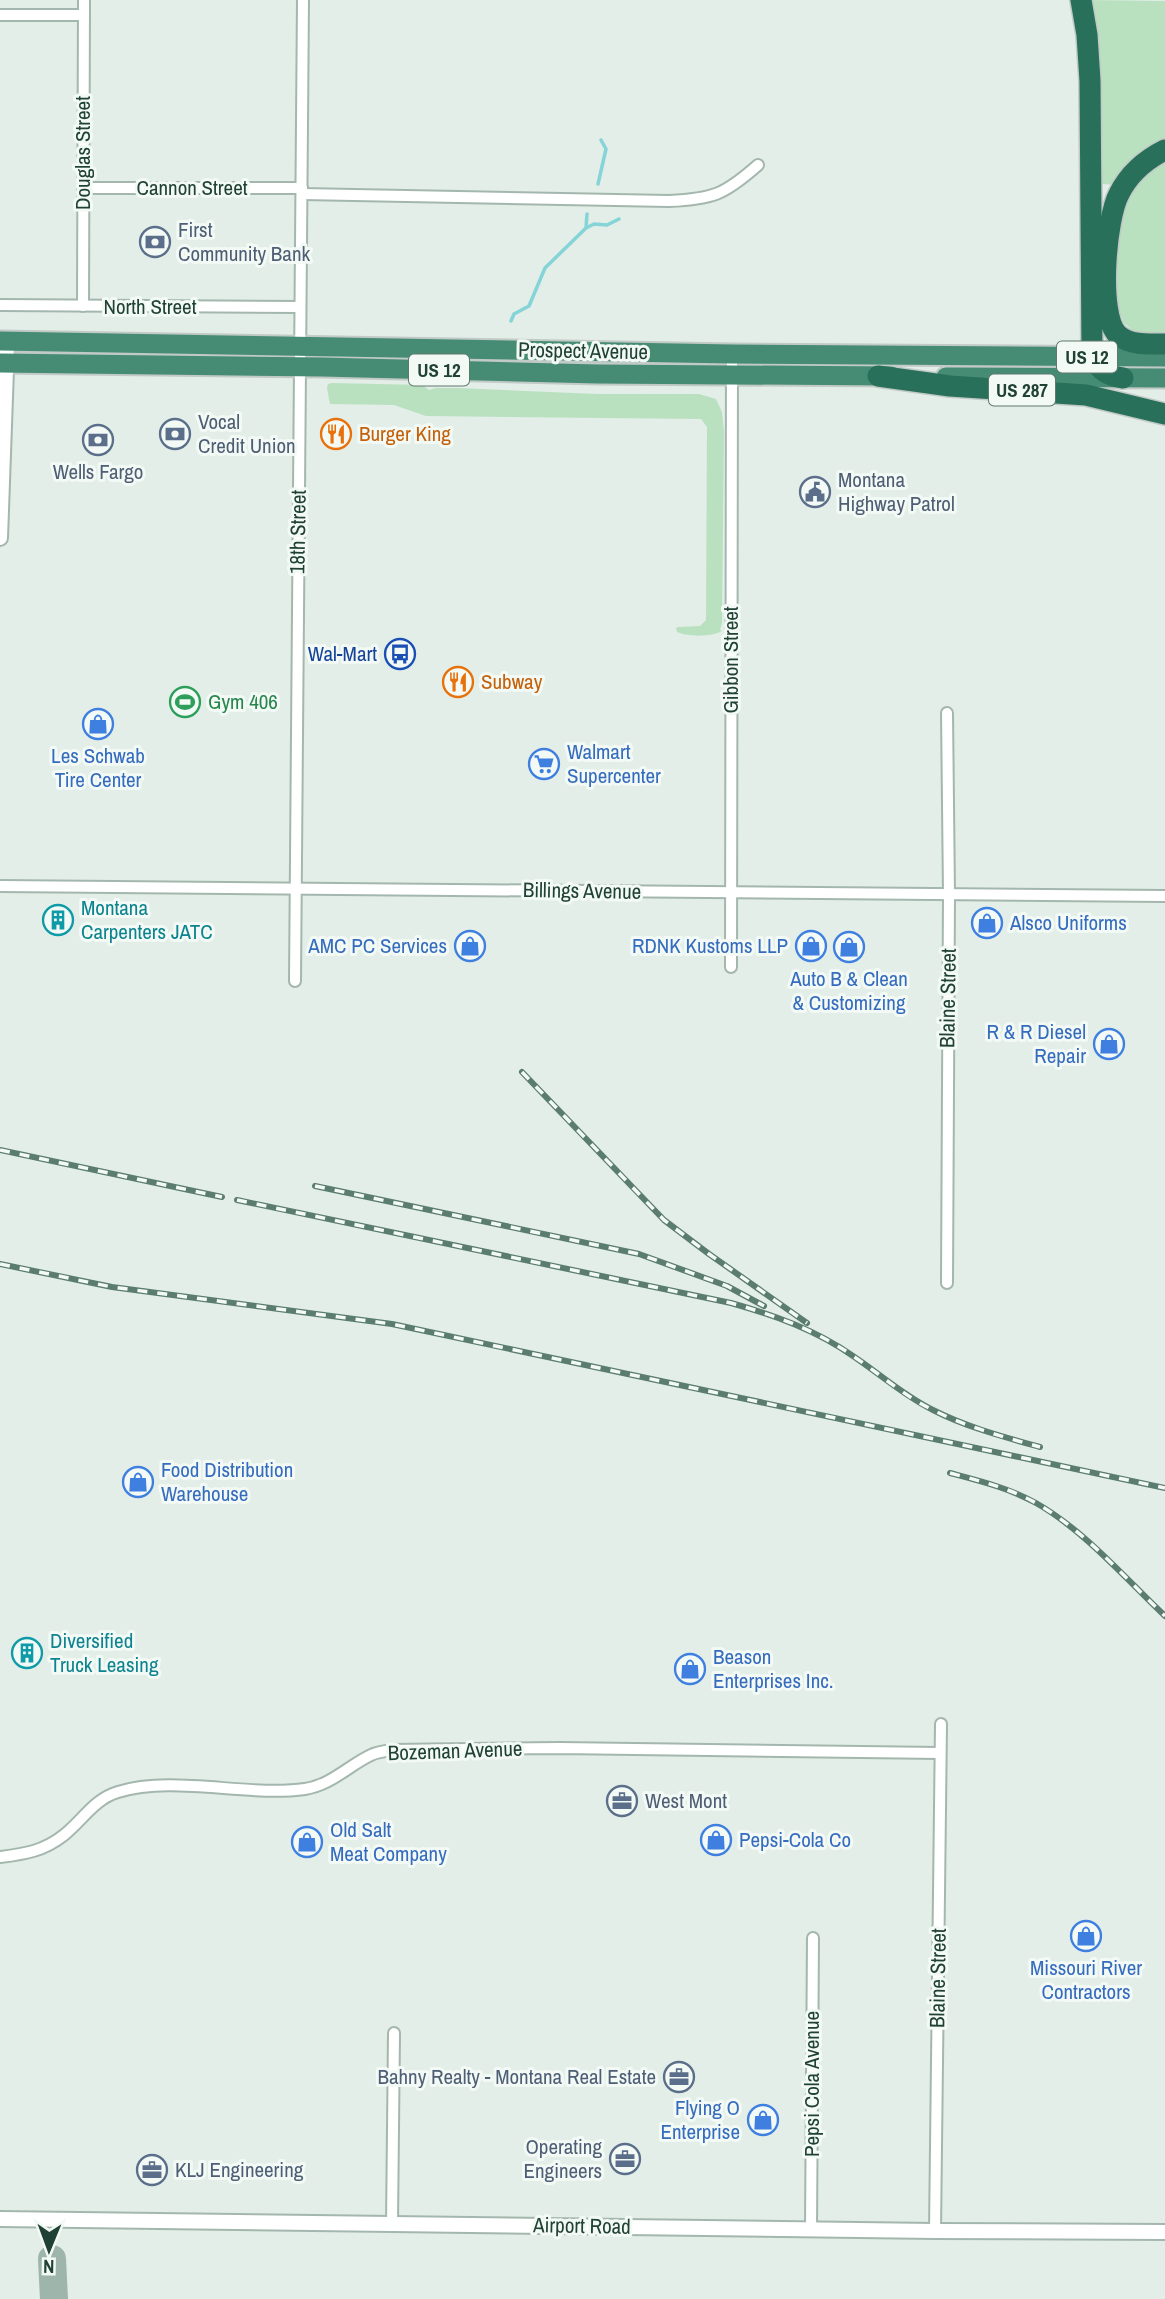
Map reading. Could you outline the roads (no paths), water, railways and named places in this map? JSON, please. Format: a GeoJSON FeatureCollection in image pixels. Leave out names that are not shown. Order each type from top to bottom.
{"type":"FeatureCollection","features":[{"type":"Feature","properties":{"kind":"highway"},"geometry":{"type":"LineString","coordinates":[[1081,0],[1090,81],[1093,357],[1104,371],[1123,378]]}},
{"type":"Feature","properties":{"kind":"highway"},"geometry":{"type":"LineString","coordinates":[[1165,150],[1139,167],[1126,181],[1117,197],[1108,231],[1107,275],[1110,318],[1117,333],[1134,342],[1165,344]]}},
{"type":"Feature","properties":{"kind":"highway","name":"Prospect Avenue"},"geometry":{"type":"LineString","coordinates":[[3,341],[732,354],[1165,357]]}},
{"type":"Feature","properties":{"kind":"highway","name":"Prospect Avenue"},"geometry":{"type":"LineString","coordinates":[[3,363],[732,376],[1165,378]]}},
{"type":"Feature","properties":{"kind":"highway","name":"US 287"},"geometry":{"type":"LineString","coordinates":[[878,376],[950,386],[1086,395],[1165,414]]}},
{"type":"Feature","properties":{"kind":"street","name":"Douglas Street"},"geometry":{"type":"LineString","coordinates":[[83,306],[84,0]]}},
{"type":"Feature","properties":{"kind":"street","name":"18th Street"},"geometry":{"type":"LineString","coordinates":[[295,981],[303,0]]}},
{"type":"Feature","properties":{"kind":"street"},"geometry":{"type":"LineString","coordinates":[[0,15],[84,15]]}},
{"type":"Feature","properties":{"kind":"street","name":"Cannon Street"},"geometry":{"type":"LineString","coordinates":[[83,188],[663,201],[700,199],[722,193],[758,165]]}},
{"type":"Feature","properties":{"kind":"street","name":"North Street"},"geometry":{"type":"LineString","coordinates":[[0,305],[300,307]]}},
{"type":"Feature","properties":{"kind":"street"},"geometry":{"type":"LineString","coordinates":[[0,538],[3,341]]}},
{"type":"Feature","properties":{"kind":"street","name":"Gibbon Street"},"geometry":{"type":"LineString","coordinates":[[731,967],[732,354]]}},
{"type":"Feature","properties":{"kind":"street","name":"Blaine Street"},"geometry":{"type":"LineString","coordinates":[[947,713],[947,1283]]}},
{"type":"Feature","properties":{"kind":"street","name":"Billings Avenue"},"geometry":{"type":"LineString","coordinates":[[0,886],[1165,896]]}},
{"type":"Feature","properties":{"kind":"street","name":"Blaine Street"},"geometry":{"type":"LineString","coordinates":[[935,2231],[941,1724]]}},
{"type":"Feature","properties":{"kind":"street","name":"Bozeman Avenue"},"geometry":{"type":"LineString","coordinates":[[0,1857],[30,1854],[49,1845],[66,1833],[103,1798],[117,1792],[165,1786],[306,1788],[331,1781],[373,1754],[392,1750],[560,1748],[940,1753]]}},
{"type":"Feature","properties":{"kind":"street","name":"Pepsi Cola Avenue"},"geometry":{"type":"LineString","coordinates":[[811,2229],[813,1938]]}},
{"type":"Feature","properties":{"kind":"street"},"geometry":{"type":"LineString","coordinates":[[392,2224],[394,2033]]}},
{"type":"Feature","properties":{"kind":"street","name":"Airport Road"},"geometry":{"type":"LineString","coordinates":[[0,2219],[1165,2232]]}},
{"type":"Feature","properties":{"kind":"waterway"},"geometry":{"type":"LineString","coordinates":[[598,184],[606,149],[601,140]]}},
{"type":"Feature","properties":{"kind":"waterway"},"geometry":{"type":"LineString","coordinates":[[586,228],[587,214]]}},
{"type":"Feature","properties":{"kind":"waterway"},"geometry":{"type":"LineString","coordinates":[[511,321],[514,314],[529,306],[545,268],[586,228],[594,224],[607,225],[619,219]]}},
{"type":"Feature","properties":{"kind":"railway"},"geometry":{"type":"LineString","coordinates":[[522,1072],[664,1220],[807,1323]]}},
{"type":"Feature","properties":{"kind":"railway"},"geometry":{"type":"LineString","coordinates":[[0,1150],[222,1197]]}},
{"type":"Feature","properties":{"kind":"railway"},"geometry":{"type":"LineString","coordinates":[[315,1186],[639,1254],[727,1286],[764,1306]]}},
{"type":"Feature","properties":{"kind":"railway"},"geometry":{"type":"LineString","coordinates":[[237,1200],[731,1303],[779,1318],[824,1338],[912,1398],[946,1416],[1040,1447]]}},
{"type":"Feature","properties":{"kind":"railway"},"geometry":{"type":"LineString","coordinates":[[0,1264],[112,1287],[392,1324],[1165,1488]]}},
{"type":"Feature","properties":{"kind":"railway"},"geometry":{"type":"LineString","coordinates":[[950,1473],[1015,1493],[1054,1514],[1104,1555],[1165,1616]]}},
{"type":"Feature","properties":{"kind":"place","name":"First Community Bank"},"geometry":{"type":"Point","coordinates":[155,242]}},
{"type":"Feature","properties":{"kind":"place","name":"Vocal Credit Union"},"geometry":{"type":"Point","coordinates":[175,434]}},
{"type":"Feature","properties":{"kind":"place","name":"Burger King"},"geometry":{"type":"Point","coordinates":[336,434]}},
{"type":"Feature","properties":{"kind":"place","name":"Wells Fargo"},"geometry":{"type":"Point","coordinates":[98,440]}},
{"type":"Feature","properties":{"kind":"place","name":"Montana Highway Patrol"},"geometry":{"type":"Point","coordinates":[815,492]}},
{"type":"Feature","properties":{"kind":"place","name":"Wal-Mart"},"geometry":{"type":"Point","coordinates":[400,654]}},
{"type":"Feature","properties":{"kind":"place","name":"Subway"},"geometry":{"type":"Point","coordinates":[458,682]}},
{"type":"Feature","properties":{"kind":"place","name":"Gym 406"},"geometry":{"type":"Point","coordinates":[185,702]}},
{"type":"Feature","properties":{"kind":"place","name":"Les Schwab Tire Center"},"geometry":{"type":"Point","coordinates":[98,724]}},
{"type":"Feature","properties":{"kind":"place","name":"Walmart Supercenter"},"geometry":{"type":"Point","coordinates":[544,764]}},
{"type":"Feature","properties":{"kind":"place","name":"Montana Carpenters JATC"},"geometry":{"type":"Point","coordinates":[58,920]}},
{"type":"Feature","properties":{"kind":"place","name":"Alsco Uniforms"},"geometry":{"type":"Point","coordinates":[987,923]}},
{"type":"Feature","properties":{"kind":"place","name":"AMC PC Services"},"geometry":{"type":"Point","coordinates":[470,946]}},
{"type":"Feature","properties":{"kind":"place","name":"RDNK Kustoms LLP"},"geometry":{"type":"Point","coordinates":[811,946]}},
{"type":"Feature","properties":{"kind":"place","name":"Auto B & Clean & Customizing"},"geometry":{"type":"Point","coordinates":[849,947]}},
{"type":"Feature","properties":{"kind":"place","name":"R & R Diesel Repair"},"geometry":{"type":"Point","coordinates":[1109,1044]}},
{"type":"Feature","properties":{"kind":"place","name":"Food Distribution Warehouse"},"geometry":{"type":"Point","coordinates":[138,1482]}},
{"type":"Feature","properties":{"kind":"place","name":"Diversified Truck Leasing"},"geometry":{"type":"Point","coordinates":[27,1653]}},
{"type":"Feature","properties":{"kind":"place","name":"Beason Enterprises Inc."},"geometry":{"type":"Point","coordinates":[690,1669]}},
{"type":"Feature","properties":{"kind":"place","name":"West Mont"},"geometry":{"type":"Point","coordinates":[622,1801]}},
{"type":"Feature","properties":{"kind":"place","name":"Pepsi-Cola Co"},"geometry":{"type":"Point","coordinates":[716,1840]}},
{"type":"Feature","properties":{"kind":"place","name":"Old Salt Meat Company"},"geometry":{"type":"Point","coordinates":[307,1842]}},
{"type":"Feature","properties":{"kind":"place","name":"Missouri River Contractors"},"geometry":{"type":"Point","coordinates":[1086,1936]}},
{"type":"Feature","properties":{"kind":"place","name":"Bahny Realty - Montana Real Estate"},"geometry":{"type":"Point","coordinates":[679,2077]}},
{"type":"Feature","properties":{"kind":"place","name":"Flying O Enterprise"},"geometry":{"type":"Point","coordinates":[763,2120]}},
{"type":"Feature","properties":{"kind":"place","name":"Operating Engineers"},"geometry":{"type":"Point","coordinates":[625,2159]}},
{"type":"Feature","properties":{"kind":"place","name":"KLJ Engineering"},"geometry":{"type":"Point","coordinates":[152,2170]}}]}
